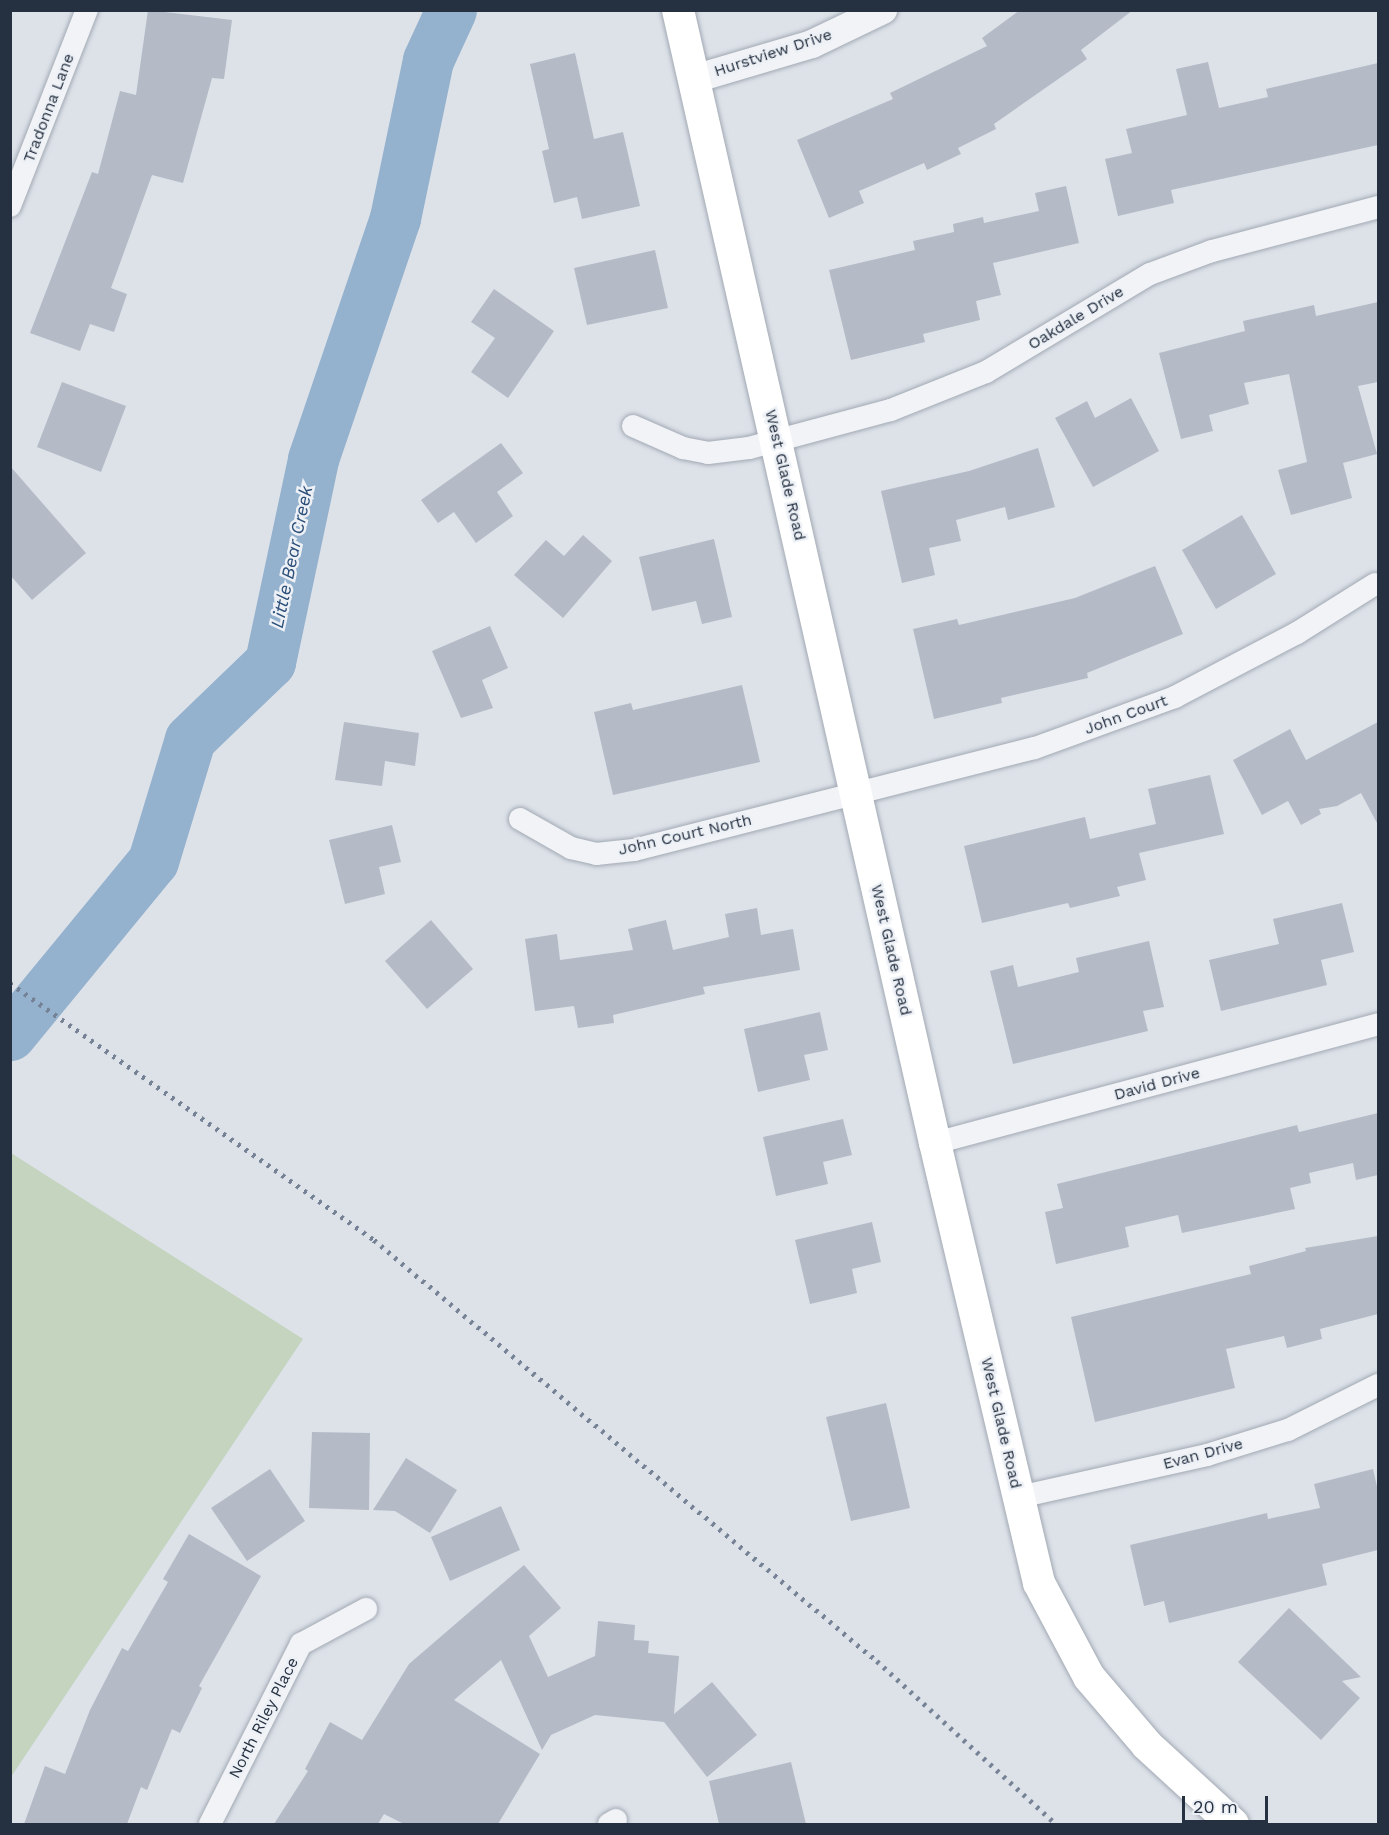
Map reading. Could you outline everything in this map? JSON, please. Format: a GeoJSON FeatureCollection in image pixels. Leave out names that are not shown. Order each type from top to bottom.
{"type":"FeatureCollection","features":[{"type":"Feature","properties":{"kind":"main road","name":"West Glade Road"},"geometry":{"type":"LineString","coordinates":[[678,10],[935,1143],[1039,1583],[1089,1677],[1147,1745],[1233,1824]]}},
{"type":"Feature","properties":{"kind":"street","name":"Tradonna Lane"},"geometry":{"type":"LineString","coordinates":[[10,206],[87,10]]}},
{"type":"Feature","properties":{"kind":"street","name":"Hurstview Drive"},"geometry":{"type":"LineString","coordinates":[[694,79],[812,44],[883,10]]}},
{"type":"Feature","properties":{"kind":"street","name":"Oakdale Drive"},"geometry":{"type":"LineString","coordinates":[[633,426],[683,448],[708,453],[777,440],[891,410],[986,372],[1150,274],[1212,250],[1378,207]]}},
{"type":"Feature","properties":{"kind":"street","name":"John Court"},"geometry":{"type":"LineString","coordinates":[[855,792],[1035,748],[1175,697],[1297,633],[1375,584]]}},
{"type":"Feature","properties":{"kind":"street","name":"John Court North"},"geometry":{"type":"LineString","coordinates":[[520,819],[570,848],[606,853],[634,850],[855,792]]}},
{"type":"Feature","properties":{"kind":"street","name":"David Drive"},"geometry":{"type":"LineString","coordinates":[[935,1143],[1378,1024]]}},
{"type":"Feature","properties":{"kind":"street","name":"Evan Drive"},"geometry":{"type":"LineString","coordinates":[[1019,1497],[1207,1455],[1288,1430],[1378,1385]]}},
{"type":"Feature","properties":{"kind":"street","name":"North Riley Place"},"geometry":{"type":"LineString","coordinates":[[210,1824],[301,1644],[366,1609]]}},
{"type":"Feature","properties":{"kind":"green space"},"geometry":{"type":"Polygon","coordinates":[[[11,1153],[303,1339],[11,1777],[11,1153]]]}},
{"type":"Feature","properties":{"kind":"building"},"geometry":{"type":"Polygon","coordinates":[[[148,10],[232,20],[224,79],[212,78],[183,183],[152,175],[111,288],[127,294],[114,332],[90,324],[80,351],[30,333],[92,172],[98,174],[120,91],[136,95],[148,10]]]}},
{"type":"Feature","properties":{"kind":"building"},"geometry":{"type":"Polygon","coordinates":[[[1020,10],[1133,10],[1081,50],[1087,59],[994,124],[996,129],[958,148],[961,154],[927,170],[924,163],[859,191],[864,203],[829,218],[797,140],[893,99],[890,93],[987,46],[982,38],[1020,10]]]}},
{"type":"Feature","properties":{"kind":"building"},"geometry":{"type":"Polygon","coordinates":[[[575,53],[594,139],[623,132],[640,206],[582,219],[577,197],[554,203],[542,151],[549,149],[530,64],[575,53]]]}},
{"type":"Feature","properties":{"kind":"building"},"geometry":{"type":"Polygon","coordinates":[[[1208,62],[1219,108],[1268,97],[1266,89],[1378,63],[1378,145],[1171,190],[1174,203],[1118,216],[1105,159],[1132,153],[1126,129],[1187,115],[1176,69],[1208,62]]]}},
{"type":"Feature","properties":{"kind":"building"},"geometry":{"type":"Polygon","coordinates":[[[1066,186],[1079,243],[993,263],[1001,295],[976,301],[980,320],[923,334],[925,342],[851,360],[829,270],[915,250],[913,241],[954,232],[953,224],[983,217],[984,223],[1039,211],[1035,193],[1066,186]]]}},
{"type":"Feature","properties":{"kind":"building"},"geometry":{"type":"Polygon","coordinates":[[[655,250],[668,308],[587,325],[574,268],[655,250]]]}},
{"type":"Feature","properties":{"kind":"building"},"geometry":{"type":"Polygon","coordinates":[[[494,289],[554,331],[508,398],[471,372],[495,338],[471,322],[494,289]]]}},
{"type":"Feature","properties":{"kind":"building"},"geometry":{"type":"Polygon","coordinates":[[[1378,302],[1378,382],[1358,386],[1377,454],[1343,463],[1352,498],[1291,515],[1278,470],[1307,462],[1289,374],[1244,383],[1249,404],[1209,415],[1213,431],[1181,439],[1159,353],[1245,331],[1243,321],[1314,305],[1316,316],[1378,302]]]}},
{"type":"Feature","properties":{"kind":"building"},"geometry":{"type":"Polygon","coordinates":[[[62,382],[126,406],[101,472],[37,447],[62,382]]]}},
{"type":"Feature","properties":{"kind":"building"},"geometry":{"type":"Polygon","coordinates":[[[1131,398],[1159,451],[1093,487],[1055,418],[1087,401],[1095,418],[1131,398]]]}},
{"type":"Feature","properties":{"kind":"building"},"geometry":{"type":"Polygon","coordinates":[[[501,443],[523,473],[497,492],[513,516],[476,543],[454,512],[438,523],[421,500],[501,443]]]}},
{"type":"Feature","properties":{"kind":"building"},"geometry":{"type":"Polygon","coordinates":[[[1038,448],[1055,507],[1008,520],[1005,507],[956,520],[961,541],[929,548],[935,575],[902,583],[881,491],[969,471],[1038,448]]]}},
{"type":"Feature","properties":{"kind":"building"},"geometry":{"type":"Polygon","coordinates":[[[10,466],[86,553],[32,600],[10,575],[10,466]]]}},
{"type":"Feature","properties":{"kind":"building"},"geometry":{"type":"Polygon","coordinates":[[[1242,515],[1276,574],[1216,609],[1182,550],[1242,515]]]}},
{"type":"Feature","properties":{"kind":"building"},"geometry":{"type":"Polygon","coordinates":[[[583,535],[612,561],[563,618],[514,575],[546,540],[564,556],[583,535]]]}},
{"type":"Feature","properties":{"kind":"building"},"geometry":{"type":"Polygon","coordinates":[[[714,539],[732,617],[702,624],[696,601],[652,611],[639,557],[714,539]]]}},
{"type":"Feature","properties":{"kind":"building"},"geometry":{"type":"Polygon","coordinates":[[[1155,566],[1183,634],[1087,673],[1088,678],[1001,698],[1002,703],[934,719],[913,629],[957,619],[959,625],[1075,598],[1155,566]]]}},
{"type":"Feature","properties":{"kind":"building"},"geometry":{"type":"Polygon","coordinates":[[[490,626],[508,668],[482,680],[493,708],[461,718],[432,651],[490,626]]]}},
{"type":"Feature","properties":{"kind":"building"},"geometry":{"type":"Polygon","coordinates":[[[742,685],[760,762],[613,795],[594,712],[631,703],[633,710],[742,685]]]}},
{"type":"Feature","properties":{"kind":"building"},"geometry":{"type":"Polygon","coordinates":[[[344,722],[419,733],[415,766],[385,761],[382,786],[335,780],[344,722]]]}},
{"type":"Feature","properties":{"kind":"building"},"geometry":{"type":"Polygon","coordinates":[[[1378,722],[1378,825],[1361,793],[1337,806],[1319,809],[1321,814],[1301,825],[1288,801],[1262,815],[1233,760],[1290,729],[1306,760],[1378,722]]]}},
{"type":"Feature","properties":{"kind":"building"},"geometry":{"type":"Polygon","coordinates":[[[1210,775],[1224,834],[1139,853],[1146,880],[1117,887],[1120,896],[1070,908],[1068,903],[982,923],[964,846],[1085,817],[1090,839],[1156,824],[1148,789],[1210,775]]]}},
{"type":"Feature","properties":{"kind":"building"},"geometry":{"type":"Polygon","coordinates":[[[392,825],[401,862],[379,867],[385,894],[345,904],[329,840],[392,825]]]}},
{"type":"Feature","properties":{"kind":"building"},"geometry":{"type":"Polygon","coordinates":[[[1342,903],[1354,952],[1321,960],[1327,985],[1221,1011],[1209,960],[1279,944],[1273,919],[1342,903]]]}},
{"type":"Feature","properties":{"kind":"building"},"geometry":{"type":"Polygon","coordinates":[[[757,908],[761,935],[793,929],[800,970],[703,987],[705,994],[613,1015],[614,1023],[578,1028],[574,1006],[535,1011],[525,939],[557,934],[560,960],[633,950],[628,929],[666,920],[673,950],[729,937],[725,914],[757,908]]]}},
{"type":"Feature","properties":{"kind":"building"},"geometry":{"type":"Polygon","coordinates":[[[431,920],[473,969],[427,1009],[385,961],[431,920]]]}},
{"type":"Feature","properties":{"kind":"building"},"geometry":{"type":"Polygon","coordinates":[[[1149,941],[1164,1007],[1143,1011],[1148,1031],[1013,1064],[990,971],[1013,965],[1018,987],[1079,972],[1076,958],[1149,941]]]}},
{"type":"Feature","properties":{"kind":"building"},"geometry":{"type":"Polygon","coordinates":[[[820,1012],[828,1050],[804,1055],[810,1080],[758,1092],[744,1029],[820,1012]]]}},
{"type":"Feature","properties":{"kind":"building"},"geometry":{"type":"Polygon","coordinates":[[[1378,1113],[1378,1175],[1356,1180],[1353,1163],[1309,1173],[1311,1183],[1290,1188],[1295,1209],[1182,1233],[1178,1215],[1125,1227],[1129,1247],[1056,1264],[1045,1212],[1063,1208],[1057,1184],[1297,1125],[1299,1132],[1378,1113]]]}},
{"type":"Feature","properties":{"kind":"building"},"geometry":{"type":"Polygon","coordinates":[[[843,1119],[852,1155],[823,1162],[828,1184],[776,1196],[763,1137],[843,1119]]]}},
{"type":"Feature","properties":{"kind":"building"},"geometry":{"type":"Polygon","coordinates":[[[872,1222],[881,1262],[852,1269],[857,1293],[810,1304],[795,1240],[872,1222]]]}},
{"type":"Feature","properties":{"kind":"building"},"geometry":{"type":"Polygon","coordinates":[[[1378,1236],[1378,1314],[1320,1329],[1322,1339],[1287,1348],[1284,1336],[1226,1349],[1235,1388],[1095,1422],[1071,1317],[1251,1274],[1249,1266],[1306,1251],[1305,1248],[1378,1236]]]}},
{"type":"Feature","properties":{"kind":"building"},"geometry":{"type":"Polygon","coordinates":[[[886,1403],[910,1508],[851,1521],[826,1417],[886,1403]]]}},
{"type":"Feature","properties":{"kind":"building"},"geometry":{"type":"Polygon","coordinates":[[[312,1432],[370,1433],[369,1510],[309,1508],[312,1432]]]}},
{"type":"Feature","properties":{"kind":"building"},"geometry":{"type":"Polygon","coordinates":[[[406,1458],[457,1490],[430,1533],[395,1511],[373,1510],[406,1458]]]}},
{"type":"Feature","properties":{"kind":"building"},"geometry":{"type":"Polygon","coordinates":[[[270,1469],[305,1521],[247,1561],[211,1508],[270,1469]]]}},
{"type":"Feature","properties":{"kind":"building"},"geometry":{"type":"Polygon","coordinates":[[[1373,1469],[1378,1491],[1378,1550],[1322,1564],[1327,1585],[1169,1623],[1164,1601],[1144,1606],[1130,1545],[1267,1513],[1268,1519],[1320,1508],[1314,1484],[1373,1469]]]}},
{"type":"Feature","properties":{"kind":"building"},"geometry":{"type":"Polygon","coordinates":[[[501,1506],[520,1550],[450,1581],[431,1537],[501,1506]]]}},
{"type":"Feature","properties":{"kind":"building"},"geometry":{"type":"Polygon","coordinates":[[[189,1534],[261,1576],[199,1686],[202,1688],[180,1733],[172,1729],[147,1790],[141,1787],[127,1824],[24,1824],[45,1766],[65,1774],[90,1710],[122,1648],[128,1651],[168,1582],[163,1579],[189,1534]]]}},
{"type":"Feature","properties":{"kind":"building"},"geometry":{"type":"Polygon","coordinates":[[[524,1565],[561,1608],[529,1636],[548,1677],[595,1656],[598,1621],[635,1625],[634,1640],[649,1641],[648,1653],[679,1656],[674,1714],[712,1682],[757,1735],[707,1777],[664,1722],[595,1715],[551,1735],[542,1750],[501,1660],[454,1700],[540,1754],[498,1824],[404,1824],[384,1814],[378,1824],[274,1824],[308,1771],[305,1769],[330,1722],[362,1740],[409,1664],[524,1565]]]}},
{"type":"Feature","properties":{"kind":"building"},"geometry":{"type":"Polygon","coordinates":[[[1289,1608],[1361,1677],[1342,1681],[1360,1698],[1321,1740],[1238,1662],[1289,1608]]]}},
{"type":"Feature","properties":{"kind":"building"},"geometry":{"type":"Polygon","coordinates":[[[791,1762],[806,1824],[719,1824],[709,1781],[791,1762]]]}},
{"type":"Feature","properties":{"kind":"waterway","name":"Little Bear Creek"},"geometry":{"type":"LineString","coordinates":[[10,1035],[153,861],[190,739],[270,662],[313,459],[395,218],[428,60],[451,10]]}},
{"type":"Feature","properties":{"kind":"railway"},"geometry":{"type":"LineString","coordinates":[[10,983],[374,1240],[877,1661],[1056,1824]]}}]}
